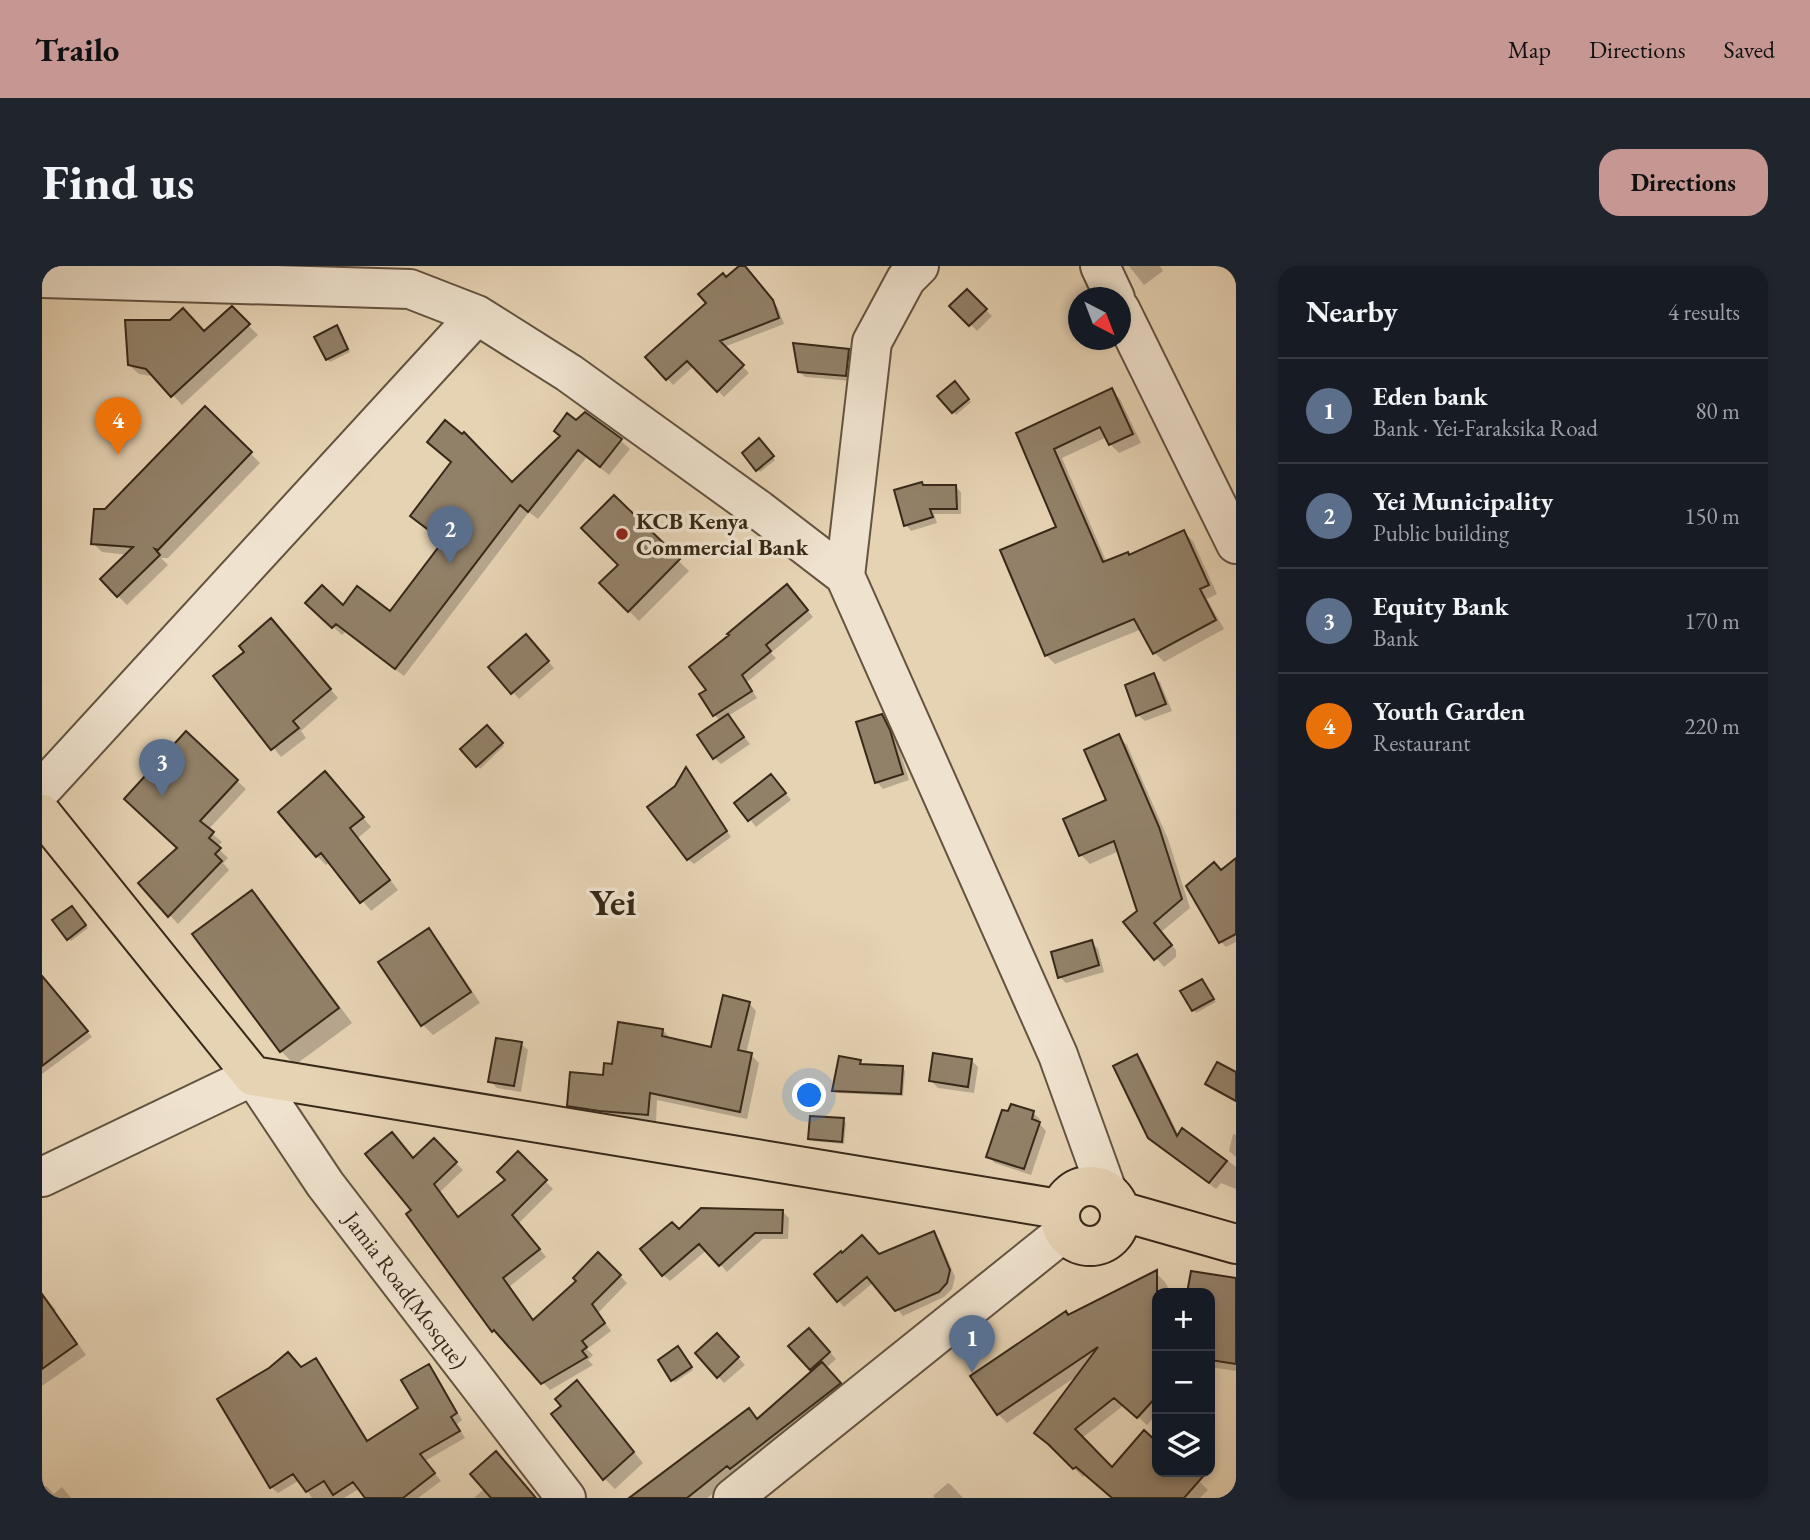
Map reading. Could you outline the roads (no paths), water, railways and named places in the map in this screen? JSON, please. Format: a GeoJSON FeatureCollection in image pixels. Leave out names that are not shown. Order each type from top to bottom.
{"type":"FeatureCollection","features":[{"type":"Feature","properties":{"kind":"main road"},"geometry":{"type":"LineString","coordinates":[[42,814],[253,1076],[1061,1221],[1083,1246],[1095,1247],[1114,1234],[1119,1222],[1114,1201]]}},
{"type":"Feature","properties":{"kind":"main road"},"geometry":{"type":"LineString","coordinates":[[1061,1221],[1065,1198],[1073,1190],[1096,1186],[1114,1201],[1236,1244]]}},
{"type":"Feature","properties":{"kind":"street"},"geometry":{"type":"LineString","coordinates":[[845,576],[872,342],[906,279],[919,266]]}},
{"type":"Feature","properties":{"kind":"street"},"geometry":{"type":"LineString","coordinates":[[1100,266],[1110,287]]}},
{"type":"Feature","properties":{"kind":"street"},"geometry":{"type":"LineString","coordinates":[[42,278],[410,289],[477,315],[569,373],[759,510],[845,576],[1059,1055],[1114,1201]]}},
{"type":"Feature","properties":{"kind":"street"},"geometry":{"type":"LineString","coordinates":[[42,789],[477,315]]}},
{"type":"Feature","properties":{"kind":"street"},"geometry":{"type":"LineString","coordinates":[[1131,329],[1236,544]]}},
{"type":"Feature","properties":{"kind":"street"},"geometry":{"type":"LineString","coordinates":[[42,1177],[253,1076]]}},
{"type":"Feature","properties":{"kind":"street","name":"Jamia Road(Mosque)"},"geometry":{"type":"LineString","coordinates":[[253,1076],[325,1184],[566,1498]]}},
{"type":"Feature","properties":{"kind":"street"},"geometry":{"type":"LineString","coordinates":[[733,1498],[1061,1221]]}},
{"type":"Feature","properties":{"kind":"place","name":"Youth Garden"},"geometry":{"type":"Point","coordinates":[118,455]}},
{"type":"Feature","properties":{"kind":"place","name":"KCB Kenya Commercial Bank"},"geometry":{"type":"Point","coordinates":[622,534]}},
{"type":"Feature","properties":{"kind":"place","name":"Yei Municipality"},"geometry":{"type":"Point","coordinates":[450,564]}},
{"type":"Feature","properties":{"kind":"place","name":"Equity Bank"},"geometry":{"type":"Point","coordinates":[162,797]}},
{"type":"Feature","properties":{"kind":"place","name":"Eden bank"},"geometry":{"type":"Point","coordinates":[972,1373]}},
{"type":"Feature","properties":{"kind":"district","name":"Yei"},"geometry":{"type":"Point","coordinates":[613,902]}}]}
